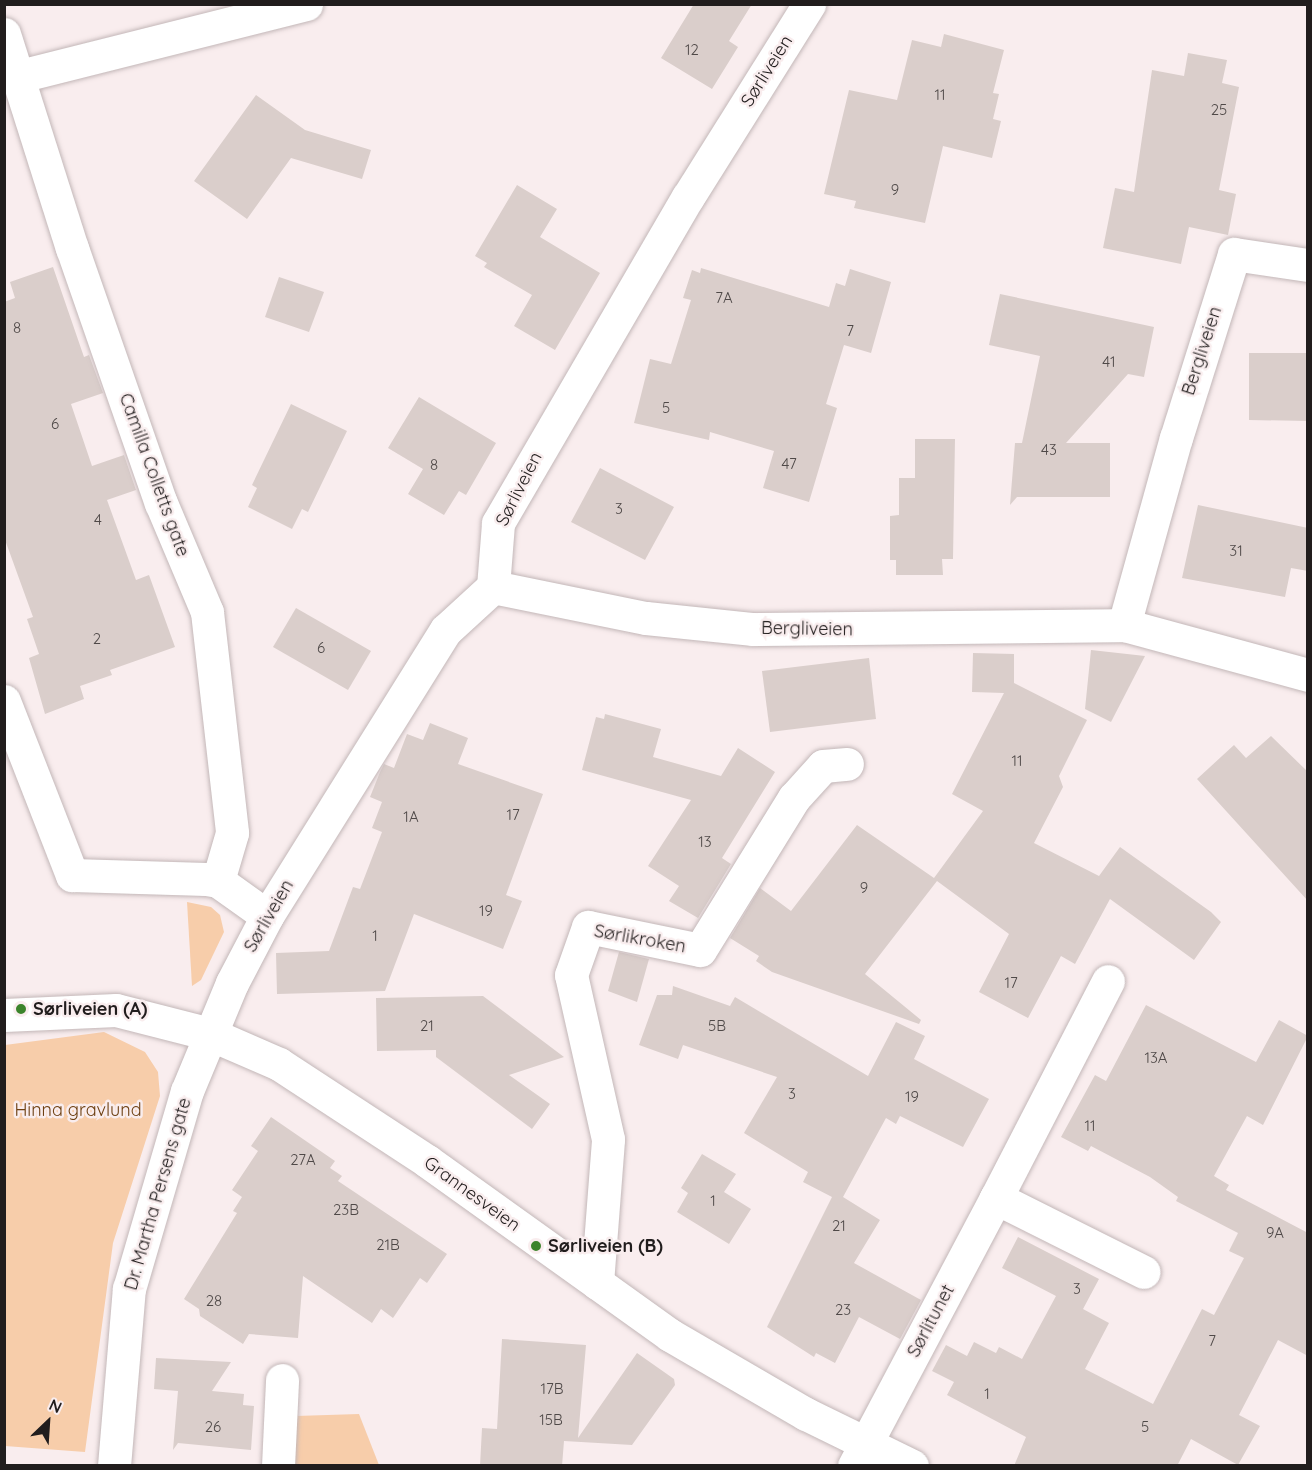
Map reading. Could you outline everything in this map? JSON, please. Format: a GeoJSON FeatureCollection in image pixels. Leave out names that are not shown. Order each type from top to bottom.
{"type":"FeatureCollection","features":[{"type":"Feature","properties":{"kind":"street"},"geometry":{"type":"LineString","coordinates":[[20,76],[306,4]]}},
{"type":"Feature","properties":{"kind":"street","name":"Sørliveien"},"geometry":{"type":"LineString","coordinates":[[210,1034],[267,916],[446,630],[493,587],[498,523],[688,197],[808,4]]}},
{"type":"Feature","properties":{"kind":"street","name":"Camilla Colletts gate"},"geometry":{"type":"LineString","coordinates":[[4,34],[20,76],[72,248],[160,502],[207,612],[231,833],[218,881]]}},
{"type":"Feature","properties":{"kind":"street","name":"Bergliveien"},"geometry":{"type":"LineString","coordinates":[[1124,625],[1182,417],[1234,254],[1308,265]]}},
{"type":"Feature","properties":{"kind":"street","name":"Bergliveien"},"geometry":{"type":"LineString","coordinates":[[493,587],[646,618],[753,628],[1124,625],[1308,675]]}},
{"type":"Feature","properties":{"kind":"street"},"geometry":{"type":"LineString","coordinates":[[4,701],[72,875],[218,881],[267,916]]}},
{"type":"Feature","properties":{"kind":"street","name":"Sørlikroken"},"geometry":{"type":"LineString","coordinates":[[597,1283],[608,1139],[571,975],[588,927],[700,950],[794,798],[823,766],[847,764]]}},
{"type":"Feature","properties":{"kind":"street","name":"Sørlitunet"},"geometry":{"type":"LineString","coordinates":[[860,1455],[1108,981]]}},
{"type":"Feature","properties":{"kind":"street","name":"Grannesveien"},"geometry":{"type":"LineString","coordinates":[[4,1015],[116,1010],[210,1034],[279,1064],[352,1111],[705,1357],[860,1455],[912,1466]]}},
{"type":"Feature","properties":{"kind":"street","name":"Dr. Martha Persens gate"},"geometry":{"type":"LineString","coordinates":[[114,1466],[129,1289],[187,1091],[210,1034]]}},
{"type":"Feature","properties":{"kind":"street"},"geometry":{"type":"LineString","coordinates":[[996,1197],[1144,1272]]}},
{"type":"Feature","properties":{"kind":"street"},"geometry":{"type":"LineString","coordinates":[[278,1466],[282,1380]]}},
{"type":"Feature","properties":{"kind":"green space"},"geometry":{"type":"Polygon","coordinates":[[[187,902],[211,907],[220,915],[224,932],[201,980],[192,986],[187,902]]]}},
{"type":"Feature","properties":{"kind":"green space","name":"Hinna gravlund"},"geometry":{"type":"Polygon","coordinates":[[[104,1032],[145,1052],[158,1072],[160,1096],[113,1243],[85,1452],[5,1446],[5,1045],[104,1032]]]}},
{"type":"Feature","properties":{"kind":"green space"},"geometry":{"type":"Polygon","coordinates":[[[359,1414],[379,1465],[292,1466],[296,1416],[359,1414]]]}},
{"type":"Feature","properties":{"kind":"building"},"geometry":{"type":"Polygon","coordinates":[[[694,4],[752,4],[729,41],[738,47],[712,89],[661,58],[694,4]]]}},
{"type":"Feature","properties":{"kind":"building"},"geometry":{"type":"Polygon","coordinates":[[[944,34],[1004,50],[993,93],[999,94],[993,119],[1001,121],[992,158],[943,146],[925,223],[854,208],[856,201],[824,194],[849,90],[897,100],[912,40],[941,47],[944,34]]]}},
{"type":"Feature","properties":{"kind":"building"},"geometry":{"type":"Polygon","coordinates":[[[1188,53],[1227,60],[1222,83],[1239,87],[1219,190],[1236,194],[1228,235],[1189,227],[1181,264],[1103,248],[1115,188],[1134,192],[1152,70],[1184,76],[1188,53]]]}},
{"type":"Feature","properties":{"kind":"building"},"geometry":{"type":"Polygon","coordinates":[[[256,95],[305,130],[371,150],[362,179],[291,158],[247,219],[194,181],[256,95]]]}},
{"type":"Feature","properties":{"kind":"building"},"geometry":{"type":"Polygon","coordinates":[[[517,185],[557,209],[540,237],[600,273],[555,350],[514,326],[532,295],[484,267],[487,263],[475,256],[517,185]]]}},
{"type":"Feature","properties":{"kind":"building"},"geometry":{"type":"Polygon","coordinates":[[[53,267],[84,357],[89,355],[103,393],[71,404],[92,466],[124,455],[136,490],[107,500],[136,580],[149,575],[175,647],[110,670],[112,675],[80,686],[84,699],[45,714],[29,658],[39,654],[27,619],[33,617],[4,537],[4,302],[15,298],[10,282],[53,267]]]}},
{"type":"Feature","properties":{"kind":"building"},"geometry":{"type":"Polygon","coordinates":[[[701,268],[829,307],[836,283],[845,286],[850,269],[891,282],[871,353],[844,345],[826,404],[837,408],[809,502],[763,488],[774,451],[710,432],[709,440],[634,423],[650,359],[671,364],[691,300],[683,298],[692,270],[700,273],[701,268]]]}},
{"type":"Feature","properties":{"kind":"building"},"geometry":{"type":"Polygon","coordinates":[[[279,277],[324,292],[309,332],[265,317],[279,277]]]}},
{"type":"Feature","properties":{"kind":"building"},"geometry":{"type":"Polygon","coordinates":[[[1000,294],[1154,327],[1144,377],[1128,374],[1066,443],[1110,443],[1110,497],[1017,497],[1010,505],[1015,443],[1022,443],[1040,356],[989,345],[1000,294]]]}},
{"type":"Feature","properties":{"kind":"building"},"geometry":{"type":"Polygon","coordinates":[[[1249,353],[1308,353],[1308,421],[1249,420],[1249,353]]]}},
{"type":"Feature","properties":{"kind":"building"},"geometry":{"type":"Polygon","coordinates":[[[419,397],[496,443],[466,495],[459,491],[444,515],[408,494],[423,469],[388,448],[419,397]]]}},
{"type":"Feature","properties":{"kind":"building"},"geometry":{"type":"Polygon","coordinates":[[[291,404],[347,431],[308,512],[302,509],[292,529],[248,507],[257,488],[252,485],[291,404]]]}},
{"type":"Feature","properties":{"kind":"building"},"geometry":{"type":"Polygon","coordinates":[[[915,439],[955,439],[953,559],[942,559],[943,575],[896,575],[896,560],[890,560],[890,516],[899,515],[899,478],[915,478],[915,439]]]}},
{"type":"Feature","properties":{"kind":"building"},"geometry":{"type":"Polygon","coordinates":[[[600,468],[674,507],[645,560],[571,522],[600,468]]]}},
{"type":"Feature","properties":{"kind":"building"},"geometry":{"type":"Polygon","coordinates":[[[1198,505],[1308,528],[1308,571],[1291,568],[1285,597],[1182,578],[1198,505]]]}},
{"type":"Feature","properties":{"kind":"building"},"geometry":{"type":"Polygon","coordinates":[[[296,608],[371,651],[348,690],[273,647],[296,608]]]}},
{"type":"Feature","properties":{"kind":"building"},"geometry":{"type":"Polygon","coordinates":[[[1091,650],[1145,656],[1111,722],[1085,709],[1091,650]]]}},
{"type":"Feature","properties":{"kind":"building"},"geometry":{"type":"Polygon","coordinates":[[[973,653],[1014,654],[1014,683],[1087,720],[1059,776],[1063,787],[1034,843],[1099,876],[1120,847],[1211,912],[1221,922],[1194,960],[1110,899],[1075,964],[1061,956],[1028,1018],[979,992],[1009,934],[937,881],[865,974],[921,1020],[919,1024],[772,972],[756,961],[759,956],[730,938],[760,888],[791,911],[857,825],[934,878],[983,811],[952,794],[1004,693],[972,692],[973,653]]]}},
{"type":"Feature","properties":{"kind":"building"},"geometry":{"type":"Polygon","coordinates":[[[869,658],[876,719],[770,732],[762,671],[869,658]]]}},
{"type":"Feature","properties":{"kind":"building"},"geometry":{"type":"Polygon","coordinates":[[[605,714],[661,729],[653,757],[721,776],[738,748],[775,772],[722,858],[731,864],[698,918],[669,901],[679,886],[648,866],[691,800],[582,770],[596,717],[604,719],[605,714]]]}},
{"type":"Feature","properties":{"kind":"building"},"geometry":{"type":"Polygon","coordinates":[[[430,723],[468,738],[458,764],[543,794],[506,895],[522,901],[503,949],[414,914],[385,991],[277,994],[276,953],[329,951],[353,887],[360,889],[382,832],[372,828],[382,802],[370,797],[380,772],[384,764],[394,768],[407,734],[423,740],[430,723]]]}},
{"type":"Feature","properties":{"kind":"building"},"geometry":{"type":"Polygon","coordinates":[[[1271,736],[1308,772],[1308,901],[1197,779],[1234,745],[1246,758],[1271,736]]]}},
{"type":"Feature","properties":{"kind":"building"},"geometry":{"type":"Polygon","coordinates":[[[619,952],[649,959],[637,1002],[608,991],[619,952]]]}},
{"type":"Feature","properties":{"kind":"building"},"geometry":{"type":"Polygon","coordinates":[[[673,986],[730,1006],[735,997],[868,1076],[896,1022],[925,1036],[914,1059],[989,1099],[963,1147],[900,1116],[896,1124],[886,1118],[843,1197],[880,1220],[854,1263],[921,1300],[900,1339],[859,1317],[835,1363],[816,1353],[814,1357],[767,1327],[832,1197],[803,1182],[808,1172],[744,1133],[777,1077],[683,1045],[678,1059],[639,1045],[657,995],[672,995],[673,986]]]}},
{"type":"Feature","properties":{"kind":"building"},"geometry":{"type":"Polygon","coordinates":[[[483,996],[564,1057],[509,1075],[550,1104],[532,1129],[436,1057],[436,1050],[377,1051],[376,998],[483,996]]]}},
{"type":"Feature","properties":{"kind":"building"},"geometry":{"type":"Polygon","coordinates":[[[1146,1005],[1256,1062],[1279,1020],[1308,1036],[1263,1125],[1247,1116],[1214,1176],[1229,1185],[1226,1190],[1308,1233],[1308,1356],[1278,1340],[1239,1415],[1260,1426],[1238,1465],[1191,1439],[1177,1466],[1014,1466],[1026,1437],[947,1395],[954,1382],[932,1371],[946,1345],[967,1356],[974,1342],[996,1353],[999,1347],[1022,1359],[1056,1296],[1002,1268],[1018,1237],[1099,1279],[1083,1309],[1109,1323],[1085,1369],[1153,1404],[1202,1309],[1214,1315],[1244,1258],[1229,1251],[1238,1233],[1176,1201],[1178,1197],[1150,1177],[1091,1146],[1088,1151],[1061,1137],[1095,1075],[1106,1081],[1146,1005]]]}},
{"type":"Feature","properties":{"kind":"building"},"geometry":{"type":"Polygon","coordinates":[[[271,1117],[335,1161],[330,1168],[342,1176],[338,1181],[447,1254],[427,1283],[420,1278],[393,1318],[381,1309],[372,1323],[303,1276],[298,1338],[249,1334],[243,1344],[200,1316],[199,1309],[184,1299],[237,1213],[233,1211],[242,1197],[232,1190],[258,1151],[251,1146],[271,1117]]]}},
{"type":"Feature","properties":{"kind":"building"},"geometry":{"type":"Polygon","coordinates":[[[702,1154],[736,1174],[724,1192],[751,1209],[729,1244],[677,1212],[688,1193],[681,1188],[702,1154]]]}},
{"type":"Feature","properties":{"kind":"building"},"geometry":{"type":"Polygon","coordinates":[[[502,1339],[586,1345],[578,1438],[637,1353],[674,1379],[675,1385],[632,1445],[564,1441],[562,1466],[480,1466],[482,1428],[497,1429],[502,1339]]]}},
{"type":"Feature","properties":{"kind":"building"},"geometry":{"type":"Polygon","coordinates":[[[156,1358],[231,1362],[212,1391],[244,1394],[243,1405],[254,1406],[251,1450],[178,1443],[173,1450],[178,1391],[154,1389],[156,1358]]]}},
{"type":"Feature","properties":{"kind":"place","name":"Sørliveien (A)"},"geometry":{"type":"Point","coordinates":[21,1009]}},
{"type":"Feature","properties":{"kind":"place","name":"Sørliveien (B)"},"geometry":{"type":"Point","coordinates":[536,1246]}}]}
